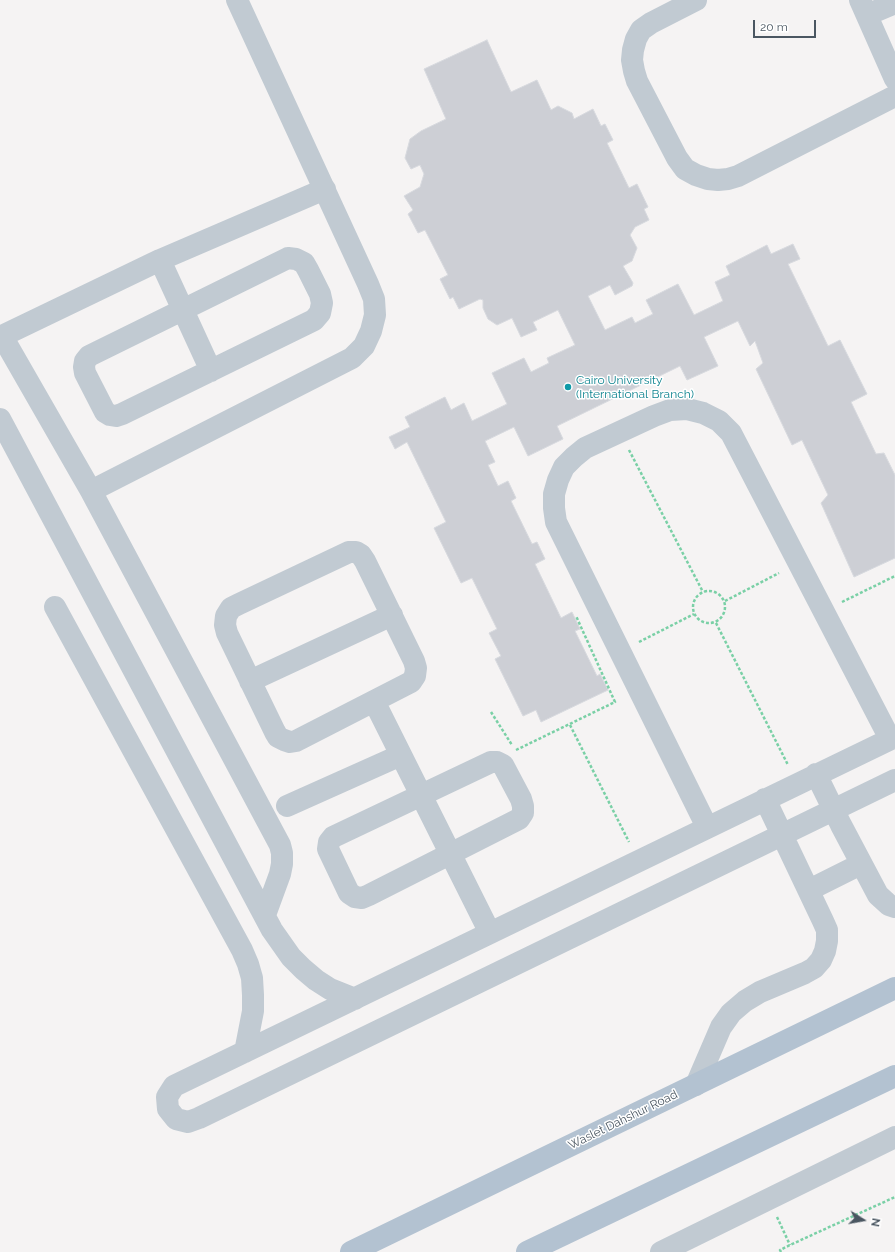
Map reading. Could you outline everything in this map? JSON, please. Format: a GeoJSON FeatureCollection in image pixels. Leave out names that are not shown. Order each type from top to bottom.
{"type":"FeatureCollection","features":[{"type":"Feature","properties":{"kind":"main road","name":"Waslet Dahshur Road"},"geometry":{"type":"LineString","coordinates":[[350,1252],[895,988]]}},
{"type":"Feature","properties":{"kind":"main road"},"geometry":{"type":"LineString","coordinates":[[527,1252],[895,1076]]}},
{"type":"Feature","properties":{"kind":"lane"},"geometry":{"type":"LineString","coordinates":[[91,491],[352,358],[364,346],[371,331],[375,316],[374,299],[368,284],[237,0]]}},
{"type":"Feature","properties":{"kind":"lane"},"geometry":{"type":"LineString","coordinates":[[696,0],[651,23],[641,30],[636,39],[632,60],[638,81],[677,158],[685,169],[696,175],[708,179],[718,180],[738,176],[895,96]]}},
{"type":"Feature","properties":{"kind":"lane"},"geometry":{"type":"LineString","coordinates":[[895,2],[863,8],[895,79]]}},
{"type":"Feature","properties":{"kind":"lane"},"geometry":{"type":"LineString","coordinates":[[264,915],[280,874],[282,853],[280,845],[91,491],[2,336],[160,260],[325,189]]}},
{"type":"Feature","properties":{"kind":"lane"},"geometry":{"type":"LineString","coordinates":[[288,258],[296,259],[304,263],[320,294],[322,303],[320,312],[314,320],[211,371],[116,416],[105,412],[84,367],[85,361],[89,356],[288,258]]}},
{"type":"Feature","properties":{"kind":"lane"},"geometry":{"type":"LineString","coordinates":[[160,260],[211,371]]}},
{"type":"Feature","properties":{"kind":"lane"},"geometry":{"type":"LineString","coordinates":[[707,827],[562,536],[556,522],[554,508],[554,494],[558,480],[564,467],[574,457],[585,448],[670,410],[687,409],[704,413],[718,421],[731,433],[893,738],[807,778],[765,799],[355,999],[174,1086],[167,1097],[168,1109],[176,1119],[188,1122],[199,1118],[895,780]]}},
{"type":"Feature","properties":{"kind":"lane"},"geometry":{"type":"LineString","coordinates":[[0,419],[264,915],[281,944],[291,958],[316,980],[330,989],[355,999]]}},
{"type":"Feature","properties":{"kind":"lane"},"geometry":{"type":"LineString","coordinates":[[349,552],[356,552],[362,556],[392,615],[416,668],[415,676],[411,682],[296,741],[290,742],[278,737],[275,732],[227,633],[225,624],[226,616],[231,608],[349,552]]}},
{"type":"Feature","properties":{"kind":"lane"},"geometry":{"type":"LineString","coordinates":[[55,607],[242,950],[252,978],[253,995],[253,1012],[245,1052]]}},
{"type":"Feature","properties":{"kind":"lane"},"geometry":{"type":"LineString","coordinates":[[250,681],[392,615]]}},
{"type":"Feature","properties":{"kind":"lane"},"geometry":{"type":"LineString","coordinates":[[374,701],[490,933]]}},
{"type":"Feature","properties":{"kind":"lane"},"geometry":{"type":"LineString","coordinates":[[287,806],[401,754]]}},
{"type":"Feature","properties":{"kind":"lane"},"geometry":{"type":"LineString","coordinates":[[491,762],[497,762],[503,765],[524,806],[523,813],[519,819],[451,854],[362,898],[355,897],[349,893],[328,849],[329,842],[333,837],[491,762]]}},
{"type":"Feature","properties":{"kind":"lane"},"geometry":{"type":"LineString","coordinates":[[807,778],[834,810],[878,896],[889,905],[895,907]]}},
{"type":"Feature","properties":{"kind":"lane"},"geometry":{"type":"LineString","coordinates":[[696,1085],[720,1027],[731,1013],[745,1001],[760,992],[814,968],[825,951],[828,941],[827,930],[765,799]]}},
{"type":"Feature","properties":{"kind":"lane"},"geometry":{"type":"LineString","coordinates":[[809,890],[861,864]]}},
{"type":"Feature","properties":{"kind":"lane"},"geometry":{"type":"LineString","coordinates":[[661,1252],[895,1137]]}},
{"type":"Feature","properties":{"kind":"path"},"geometry":{"type":"LineString","coordinates":[[619,432],[703,592]]}},
{"type":"Feature","properties":{"kind":"path"},"geometry":{"type":"LineString","coordinates":[[725,601],[799,563]]}},
{"type":"Feature","properties":{"kind":"path"},"geometry":{"type":"LineString","coordinates":[[838,604],[895,576]]}},
{"type":"Feature","properties":{"kind":"path"},"geometry":{"type":"LineString","coordinates":[[703,592],[716,592],[725,601],[725,614],[716,622],[710,624],[703,623],[694,614],[694,601],[697,596],[703,592]]}},
{"type":"Feature","properties":{"kind":"path"},"geometry":{"type":"LineString","coordinates":[[491,712],[516,750],[615,702],[574,610]]}},
{"type":"Feature","properties":{"kind":"path"},"geometry":{"type":"LineString","coordinates":[[620,651],[694,614]]}},
{"type":"Feature","properties":{"kind":"path"},"geometry":{"type":"LineString","coordinates":[[716,622],[807,778]]}},
{"type":"Feature","properties":{"kind":"path"},"geometry":{"type":"LineString","coordinates":[[570,725],[638,861]]}},
{"type":"Feature","properties":{"kind":"path"},"geometry":{"type":"LineString","coordinates":[[781,1252],[780,1250],[790,1245],[895,1197]]}},
{"type":"Feature","properties":{"kind":"path"},"geometry":{"type":"LineString","coordinates":[[768,1199],[790,1245]]}},
{"type":"Feature","properties":{"kind":"building","name":"Cairo University (International Branch)"},"geometry":{"type":"Polygon","coordinates":[[[487,40],[511,92],[537,80],[551,110],[558,106],[572,113],[574,119],[593,109],[601,126],[605,124],[613,140],[607,143],[629,188],[637,184],[648,207],[644,209],[649,220],[635,227],[630,235],[637,248],[632,261],[623,266],[633,283],[632,286],[615,295],[610,285],[588,296],[605,330],[632,317],[635,323],[653,314],[646,300],[678,284],[694,315],[723,301],[715,282],[730,275],[726,266],[767,245],[771,254],[793,244],[800,259],[788,264],[828,346],[840,340],[867,394],[851,402],[876,454],[884,453],[895,475],[895,558],[854,577],[821,503],[828,495],[802,440],[792,445],[756,369],[763,363],[755,341],[750,346],[738,321],[704,337],[718,366],[687,380],[680,366],[557,426],[563,439],[528,456],[514,427],[485,441],[495,462],[488,465],[498,486],[508,481],[516,498],[511,501],[532,544],[537,542],[545,559],[535,564],[561,618],[572,612],[580,629],[575,631],[597,676],[600,674],[608,690],[541,722],[536,710],[523,716],[495,659],[501,656],[489,633],[497,629],[472,578],[461,583],[434,528],[446,522],[407,442],[395,449],[389,437],[410,427],[405,417],[445,397],[451,410],[464,403],[472,421],[507,404],[492,373],[524,358],[531,372],[549,363],[547,358],[575,345],[558,310],[533,322],[537,330],[521,337],[512,318],[497,325],[488,319],[483,308],[483,300],[480,299],[459,309],[453,297],[450,299],[440,279],[448,275],[425,230],[418,233],[408,214],[413,210],[404,196],[420,187],[424,174],[420,165],[411,169],[405,158],[410,139],[421,131],[446,119],[424,69],[487,40]]]}},
{"type":"Feature","properties":{"kind":"place","name":"Cairo University (International Branch)"},"geometry":{"type":"Point","coordinates":[568,387]}}]}
